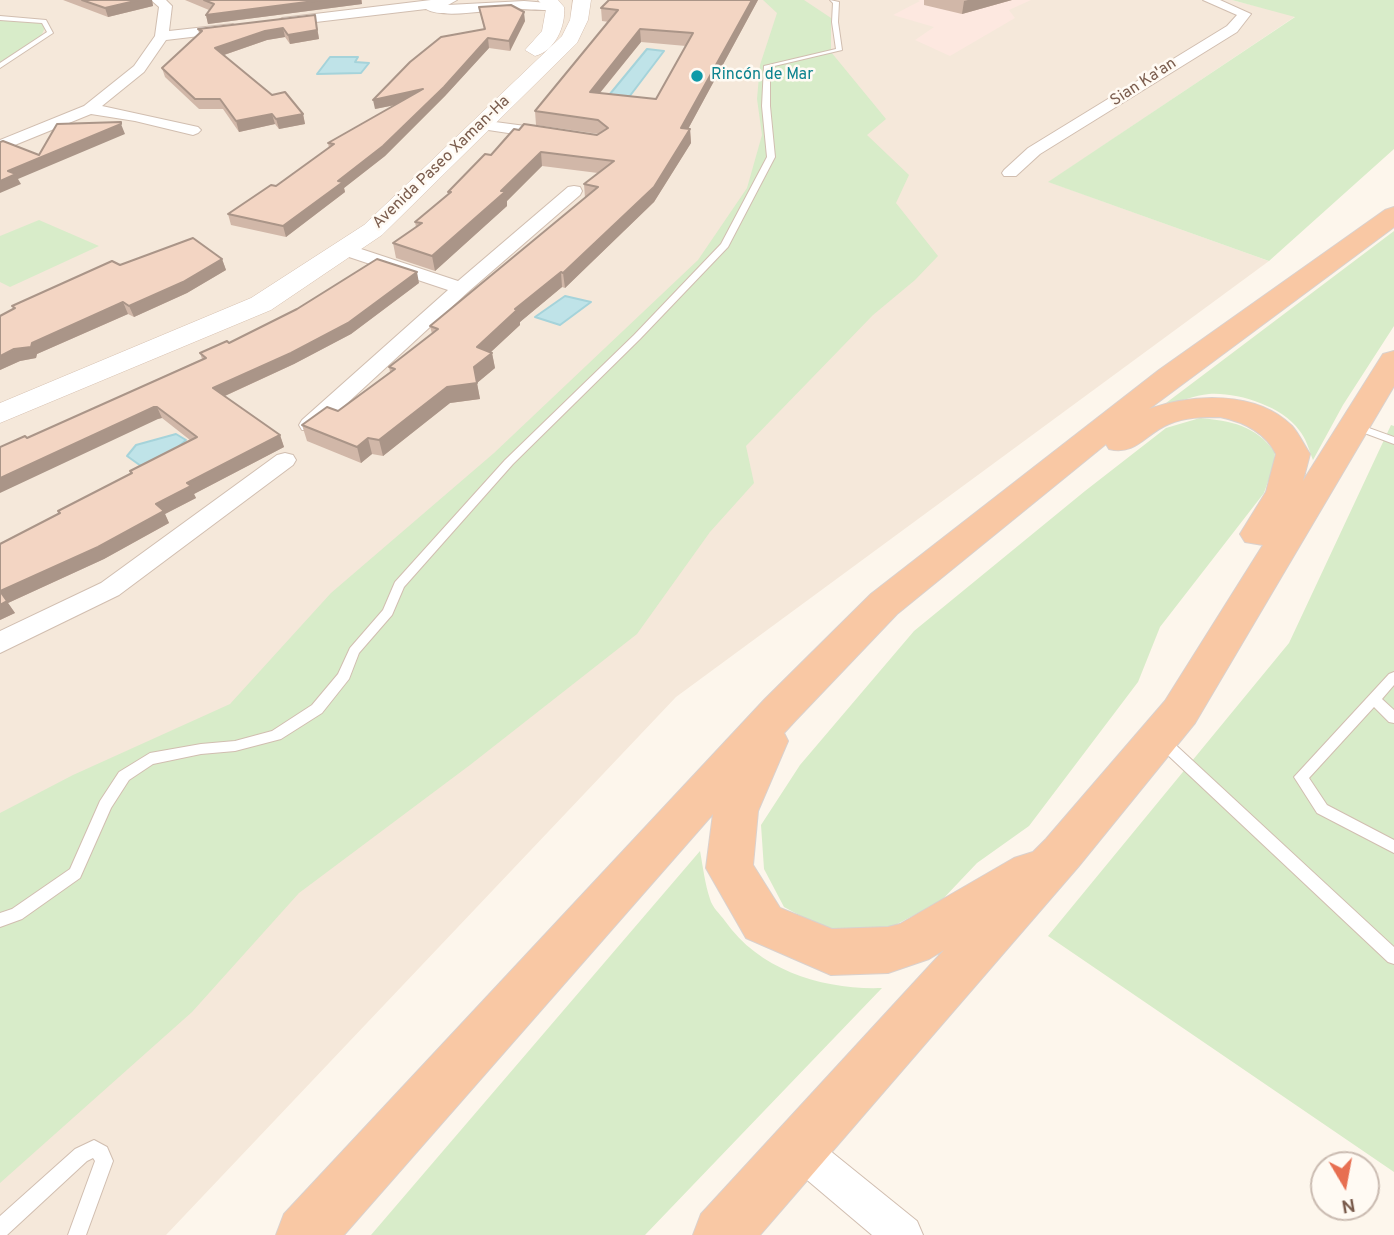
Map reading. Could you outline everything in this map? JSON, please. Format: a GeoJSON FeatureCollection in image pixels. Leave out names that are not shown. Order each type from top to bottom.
{"type":"FeatureCollection","features":[{"type":"Feature","properties":{"kind":"highway"},"geometry":{"type":"LineString","coordinates":[[305,1235],[780,710],[884,604],[1170,377],[1394,215]]}},
{"type":"Feature","properties":{"kind":"highway"},"geometry":{"type":"LineString","coordinates":[[722,1235],[1062,853],[1169,725],[1374,433],[1394,360]]}},
{"type":"Feature","properties":{"kind":"highway"},"geometry":{"type":"LineString","coordinates":[[989,519],[1035,503],[1155,418],[1186,408],[1218,406],[1246,414],[1279,432],[1293,454],[1283,492],[1176,669],[1169,725]]}},
{"type":"Feature","properties":{"kind":"highway"},"geometry":{"type":"LineString","coordinates":[[780,710],[737,811],[729,868],[763,923],[831,952],[888,950],[912,943],[1062,853]]}},
{"type":"Feature","properties":{"kind":"main road","name":"Avenida Paseo Xaman-Ha"},"geometry":{"type":"LineString","coordinates":[[0,394],[246,285],[340,232],[390,199],[480,125],[570,40],[564,9]]}},
{"type":"Feature","properties":{"kind":"main road","name":"Avenida Paseo Xaman-Ha"},"geometry":{"type":"LineString","coordinates":[[0,414],[261,304],[373,230],[390,199],[547,38],[564,9]]}},
{"type":"Feature","properties":{"kind":"main road"},"geometry":{"type":"LineString","coordinates":[[222,296],[248,309]]}},
{"type":"Feature","properties":{"kind":"street"},"geometry":{"type":"LineString","coordinates":[[0,146],[89,109],[139,69],[162,36],[166,6],[157,0]]}},
{"type":"Feature","properties":{"kind":"street"},"geometry":{"type":"LineString","coordinates":[[271,23],[420,6],[450,0]]}},
{"type":"Feature","properties":{"kind":"street","name":"Sian Ka'an"},"geometry":{"type":"LineString","coordinates":[[1010,173],[1034,151],[1232,29],[1245,14],[1209,0]]}},
{"type":"Feature","properties":{"kind":"street"},"geometry":{"type":"LineString","coordinates":[[420,6],[460,9],[523,3],[564,9]]}},
{"type":"Feature","properties":{"kind":"street"},"geometry":{"type":"LineString","coordinates":[[162,36],[243,26]]}},
{"type":"Feature","properties":{"kind":"street"},"geometry":{"type":"LineString","coordinates":[[89,109],[135,116],[193,130]]}},
{"type":"Feature","properties":{"kind":"street"},"geometry":{"type":"LineString","coordinates":[[480,125],[561,136]]}},
{"type":"Feature","properties":{"kind":"street"},"geometry":{"type":"LineString","coordinates":[[310,425],[461,288],[574,191]]}},
{"type":"Feature","properties":{"kind":"street"},"geometry":{"type":"LineString","coordinates":[[343,250],[461,288]]}},
{"type":"Feature","properties":{"kind":"street"},"geometry":{"type":"LineString","coordinates":[[0,643],[110,589],[285,460]]}},
{"type":"Feature","properties":{"kind":"street"},"geometry":{"type":"LineString","coordinates":[[800,1150],[903,1235]]}},
{"type":"Feature","properties":{"kind":"lane"},"geometry":{"type":"LineString","coordinates":[[0,920],[17,914],[75,873],[105,805],[124,776],[150,759],[201,749],[235,746],[276,735],[317,709],[344,677],[354,651],[388,612],[399,585],[509,462],[637,337],[725,245],[771,157],[766,106],[767,66],[839,50],[835,22],[836,2],[833,0]]}},
{"type":"Feature","properties":{"kind":"lane"},"geometry":{"type":"LineString","coordinates":[[0,18],[44,21],[50,33],[0,65]]}},
{"type":"Feature","properties":{"kind":"lane"},"geometry":{"type":"LineString","coordinates":[[1394,677],[1301,777],[1322,809],[1394,847]]}},
{"type":"Feature","properties":{"kind":"lane"},"geometry":{"type":"LineString","coordinates":[[1374,699],[1394,718]]}},
{"type":"Feature","properties":{"kind":"lane"},"geometry":{"type":"LineString","coordinates":[[1169,725],[1394,957]]}},
{"type":"Feature","properties":{"kind":"lane"},"geometry":{"type":"LineString","coordinates":[[0,1228],[81,1155],[94,1149],[104,1161],[76,1235]]}},
{"type":"Feature","properties":{"kind":"shaded area"},"geometry":{"type":"Polygon","coordinates":[[[0,0],[1232,0],[1296,16],[1049,182],[1269,261],[676,697],[166,1235],[0,1235],[0,0]]]}},
{"type":"Feature","properties":{"kind":"shaded area"},"geometry":{"type":"Polygon","coordinates":[[[918,0],[1031,0],[1009,10],[1015,18],[950,56],[915,40],[934,27],[893,15],[920,1],[918,0]]]}},
{"type":"Feature","properties":{"kind":"green space"},"geometry":{"type":"Polygon","coordinates":[[[763,0],[804,0],[831,18],[831,52],[886,119],[867,135],[909,175],[896,203],[938,256],[915,280],[873,315],[746,446],[754,483],[710,532],[637,634],[470,765],[299,893],[192,1012],[0,1183],[0,813],[73,775],[230,704],[331,593],[494,453],[698,260],[747,188],[762,135],[757,99],[760,65],[777,13],[763,0]]]}},
{"type":"Feature","properties":{"kind":"green space"},"geometry":{"type":"Polygon","coordinates":[[[1232,0],[1394,0],[1394,149],[1269,261],[1048,182],[1295,17],[1232,0]]]}},
{"type":"Feature","properties":{"kind":"green space"},"geometry":{"type":"Polygon","coordinates":[[[15,18],[47,24],[37,44],[0,65],[0,19],[15,18]]]}},
{"type":"Feature","properties":{"kind":"green space"},"geometry":{"type":"Polygon","coordinates":[[[39,220],[99,246],[10,287],[0,282],[0,236],[39,220]]]}},
{"type":"Feature","properties":{"kind":"green space"},"geometry":{"type":"Polygon","coordinates":[[[1394,231],[1394,326],[1343,405],[1313,460],[1304,437],[1291,421],[1258,402],[1232,395],[1209,394],[1166,403],[1394,231]]]}},
{"type":"Feature","properties":{"kind":"green space"},"geometry":{"type":"Polygon","coordinates":[[[1200,418],[1222,421],[1251,430],[1275,452],[1274,464],[1264,493],[1160,627],[1138,682],[1029,826],[977,863],[941,901],[884,931],[827,930],[784,907],[764,869],[761,825],[800,765],[914,631],[1166,428],[1200,418]]]}},
{"type":"Feature","properties":{"kind":"green space"},"geometry":{"type":"Polygon","coordinates":[[[1391,425],[1394,426],[1394,1172],[1380,1162],[1380,1151],[1363,1151],[1048,936],[1289,643],[1391,425]]]}},
{"type":"Feature","properties":{"kind":"green space"},"geometry":{"type":"Polygon","coordinates":[[[700,851],[712,905],[739,938],[756,953],[775,965],[816,981],[860,988],[882,988],[645,1235],[371,1235],[700,851]]]}},
{"type":"Feature","properties":{"kind":"water"},"geometry":{"type":"Polygon","coordinates":[[[647,49],[664,51],[626,101],[605,100],[647,49]]]}},
{"type":"Feature","properties":{"kind":"water"},"geometry":{"type":"Polygon","coordinates":[[[330,57],[358,57],[355,62],[369,63],[361,73],[317,74],[330,57]]]}},
{"type":"Feature","properties":{"kind":"water"},"geometry":{"type":"Polygon","coordinates":[[[565,296],[591,302],[560,325],[535,317],[565,296]]]}},
{"type":"Feature","properties":{"kind":"water"},"geometry":{"type":"Polygon","coordinates":[[[176,434],[186,440],[164,460],[141,466],[127,456],[136,445],[176,434]]]}},
{"type":"Feature","properties":{"kind":"building"},"geometry":{"type":"Polygon","coordinates":[[[82,0],[139,0],[105,8],[82,0]]]}},
{"type":"Feature","properties":{"kind":"building"},"geometry":{"type":"Polygon","coordinates":[[[204,0],[322,0],[206,15],[214,4],[204,0]]]}},
{"type":"Feature","properties":{"kind":"building"},"geometry":{"type":"Polygon","coordinates":[[[609,0],[752,0],[681,128],[690,129],[654,187],[563,273],[515,309],[518,309],[477,347],[492,353],[474,367],[477,383],[447,387],[379,440],[368,438],[357,447],[302,425],[327,407],[338,411],[395,369],[389,367],[438,329],[430,326],[598,187],[584,184],[614,161],[541,152],[501,191],[506,191],[432,256],[393,243],[422,223],[415,222],[451,192],[448,192],[485,154],[491,155],[514,129],[519,130],[524,124],[597,135],[608,128],[598,120],[535,111],[618,10],[601,8],[609,0]],[[640,29],[590,92],[656,99],[693,33],[640,29]]]}},
{"type":"Feature","properties":{"kind":"building"},"geometry":{"type":"Polygon","coordinates":[[[511,5],[524,12],[509,41],[488,38],[444,87],[383,146],[338,181],[343,182],[283,226],[228,214],[271,185],[276,186],[334,144],[328,143],[423,89],[373,100],[410,62],[441,37],[485,29],[479,7],[511,5]]]}},
{"type":"Feature","properties":{"kind":"building"},"geometry":{"type":"Polygon","coordinates":[[[315,15],[317,30],[288,35],[283,28],[265,31],[215,48],[272,95],[285,92],[303,114],[276,119],[272,114],[236,121],[220,99],[195,99],[162,68],[202,31],[198,29],[315,15]]]}},
{"type":"Feature","properties":{"kind":"building"},"geometry":{"type":"Polygon","coordinates":[[[121,122],[8,171],[16,174],[0,181],[0,142],[39,155],[57,124],[121,122]]]}},
{"type":"Feature","properties":{"kind":"building"},"geometry":{"type":"Polygon","coordinates":[[[193,238],[222,259],[183,282],[129,306],[123,302],[32,343],[31,347],[14,349],[0,356],[0,316],[15,308],[12,306],[112,261],[120,265],[193,238]]]}},
{"type":"Feature","properties":{"kind":"building"},"geometry":{"type":"Polygon","coordinates":[[[377,259],[417,272],[348,323],[291,353],[213,388],[280,435],[187,483],[191,486],[156,504],[164,511],[98,547],[0,591],[0,544],[132,473],[130,471],[197,437],[154,407],[0,478],[0,447],[25,436],[27,438],[206,358],[200,353],[227,341],[229,343],[297,309],[377,259]]]}},
{"type":"Feature","properties":{"kind":"building"},"geometry":{"type":"Polygon","coordinates":[[[0,591],[7,601],[0,605],[0,591]]]}},
{"type":"Feature","properties":{"kind":"place","name":"Rincón de Mar"},"geometry":{"type":"Point","coordinates":[697,76]}}]}
